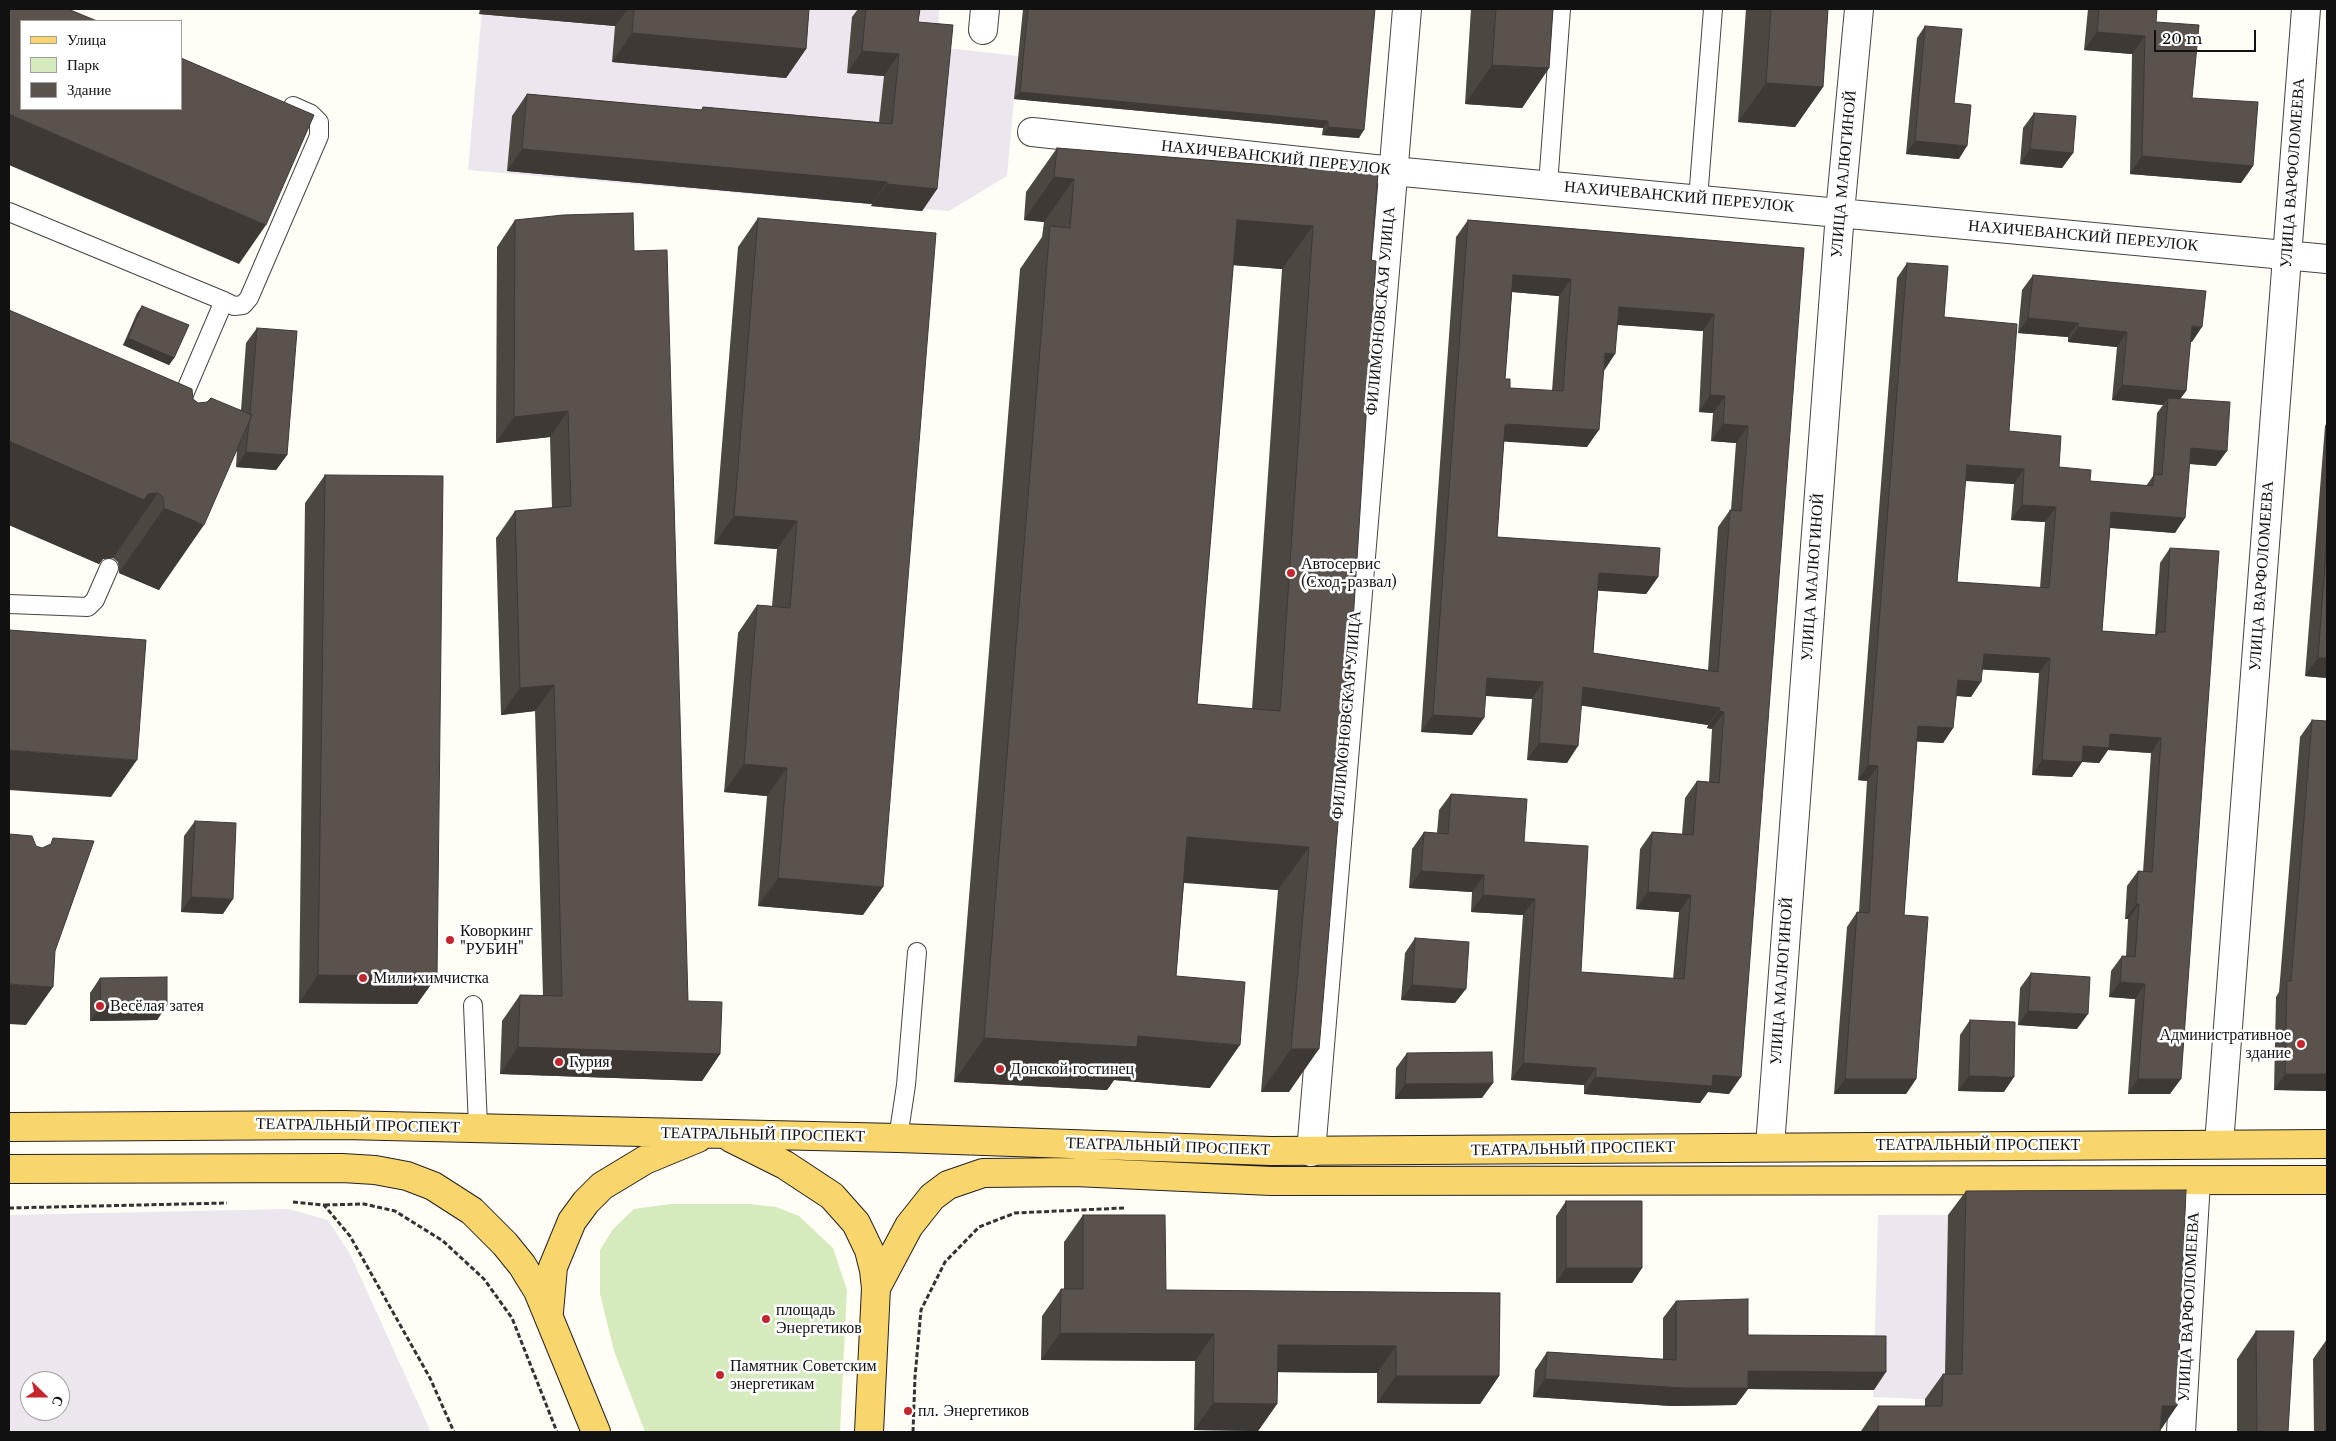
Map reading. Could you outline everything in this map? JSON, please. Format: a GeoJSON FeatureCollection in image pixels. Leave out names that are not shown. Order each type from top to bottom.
{"type":"FeatureCollection","features":[{"type":"Feature","properties":{"kind":"main road","name":"ТЕАТРАЛЬНЫЙ ПРОСПЕКТ"},"geometry":{"type":"LineString","coordinates":[[9,1127],[343,1124],[898,1138],[1311,1152],[1770,1146],[2327,1144]]}},
{"type":"Feature","properties":{"kind":"main road"},"geometry":{"type":"LineString","coordinates":[[549,1319],[553,1267],[572,1221],[586,1202],[602,1186],[645,1160],[677,1145],[717,1134],[754,1148],[808,1179],[832,1196],[856,1223],[869,1250],[876,1288],[869,1432]]}},
{"type":"Feature","properties":{"kind":"main road"},"geometry":{"type":"LineString","coordinates":[[9,1169],[342,1168],[375,1170],[407,1176],[454,1198],[488,1225],[522,1265],[538,1291],[596,1432]]}},
{"type":"Feature","properties":{"kind":"main road","name":"ТЕАТРАЛЬНЫЙ ПРОСПЕКТ"},"geometry":{"type":"LineString","coordinates":[[876,1288],[909,1226],[932,1197],[948,1185],[982,1173],[1075,1172],[1271,1181],[2327,1180]]}},
{"type":"Feature","properties":{"kind":"street","name":"ФИЛИМОНОВСКАЯ УЛИЦА"},"geometry":{"type":"LineString","coordinates":[[1311,1152],[1407,9]]}},
{"type":"Feature","properties":{"kind":"street","name":"УЛИЦА МАЛЮГИНОЙ"},"geometry":{"type":"LineString","coordinates":[[1770,1146],[1840,213],[1859,9]]}},
{"type":"Feature","properties":{"kind":"street","name":"УЛИЦА ВАРФОЛОМЕЕВА"},"geometry":{"type":"LineString","coordinates":[[2219,1144],[2306,9]]}},
{"type":"Feature","properties":{"kind":"street","name":"НАХИЧЕВАНСКИЙ ПЕРЕУЛОК"},"geometry":{"type":"LineString","coordinates":[[1032,132],[1393,170],[2327,259]]}},
{"type":"Feature","properties":{"kind":"street","name":"УЛИЦА ВАРФОЛОМЕЕВА"},"geometry":{"type":"LineString","coordinates":[[2181,1432],[2196,1181]]}},
{"type":"Feature","properties":{"kind":"lane"},"geometry":{"type":"LineString","coordinates":[[1548,185],[1561,9]]}},
{"type":"Feature","properties":{"kind":"lane"},"geometry":{"type":"LineString","coordinates":[[1698,199],[1713,9]]}},
{"type":"Feature","properties":{"kind":"lane"},"geometry":{"type":"LineString","coordinates":[[9,212],[234,306],[243,305],[249,298],[319,136],[318,122],[311,114],[276,99]]}},
{"type":"Feature","properties":{"kind":"lane"},"geometry":{"type":"LineString","coordinates":[[172,423],[224,301]]}},
{"type":"Feature","properties":{"kind":"lane"},"geometry":{"type":"LineString","coordinates":[[161,398],[179,406]]}},
{"type":"Feature","properties":{"kind":"lane"},"geometry":{"type":"LineString","coordinates":[[9,604],[88,607],[95,600],[108,568]]}},
{"type":"Feature","properties":{"kind":"lane"},"geometry":{"type":"LineString","coordinates":[[898,1138],[906,1085],[917,952]]}},
{"type":"Feature","properties":{"kind":"lane"},"geometry":{"type":"LineString","coordinates":[[474,1005],[478,1128]]}},
{"type":"Feature","properties":{"kind":"path"},"geometry":{"type":"LineString","coordinates":[[9,1208],[231,1202]]}},
{"type":"Feature","properties":{"kind":"path"},"geometry":{"type":"LineString","coordinates":[[288,1202],[324,1205],[364,1204],[395,1211],[443,1241],[484,1278],[512,1318],[557,1432]]}},
{"type":"Feature","properties":{"kind":"path"},"geometry":{"type":"LineString","coordinates":[[324,1205],[350,1236],[430,1378],[454,1432]]}},
{"type":"Feature","properties":{"kind":"path"},"geometry":{"type":"LineString","coordinates":[[913,1432],[915,1377],[921,1310],[945,1262],[979,1227],[1015,1213],[1133,1208]]}},
{"type":"Feature","properties":{"kind":"shaded area"},"geometry":{"type":"Polygon","coordinates":[[[482,9],[939,9],[938,47],[1018,56],[1007,176],[949,211],[468,170],[482,9]]]}},
{"type":"Feature","properties":{"kind":"shaded area"},"geometry":{"type":"Polygon","coordinates":[[[289,1209],[328,1220],[350,1254],[431,1432],[9,1432],[9,1215],[289,1209]]]}},
{"type":"Feature","properties":{"kind":"shaded area"},"geometry":{"type":"Polygon","coordinates":[[[1878,1215],[1948,1215],[1945,1400],[1873,1397],[1878,1215]]]}},
{"type":"Feature","properties":{"kind":"green space"},"geometry":{"type":"Polygon","coordinates":[[[670,1204],[749,1204],[776,1207],[799,1216],[833,1248],[847,1290],[840,1432],[645,1432],[614,1351],[600,1294],[600,1250],[613,1229],[634,1209],[670,1204]]]}},
{"type":"Feature","properties":{"kind":"building"},"geometry":{"type":"Polygon","coordinates":[[[9,9],[68,9],[95,20],[20,20],[20,110],[182,110],[182,58],[314,115],[266,225],[9,114],[9,9]]]}},
{"type":"Feature","properties":{"kind":"building"},"geometry":{"type":"Polygon","coordinates":[[[634,9],[809,9],[806,49],[632,33],[634,9]]]}},
{"type":"Feature","properties":{"kind":"building"},"geometry":{"type":"Polygon","coordinates":[[[866,9],[920,9],[918,22],[953,25],[937,189],[887,184],[887,182],[522,149],[527,94],[702,110],[703,107],[892,124],[899,54],[862,51],[866,9]]]}},
{"type":"Feature","properties":{"kind":"building"},"geometry":{"type":"Polygon","coordinates":[[[1028,9],[1375,9],[1364,130],[1328,127],[1328,121],[1020,92],[1028,9]]]}},
{"type":"Feature","properties":{"kind":"building"},"geometry":{"type":"Polygon","coordinates":[[[1496,9],[1553,9],[1549,68],[1492,65],[1496,9]]]}},
{"type":"Feature","properties":{"kind":"building"},"geometry":{"type":"Polygon","coordinates":[[[1771,9],[1828,9],[1823,87],[1766,83],[1771,9]]]}},
{"type":"Feature","properties":{"kind":"building"},"geometry":{"type":"Polygon","coordinates":[[[2099,9],[2157,9],[2156,22],[2199,25],[2192,98],[2258,102],[2253,166],[2142,156],[2145,36],[2097,32],[2099,9]]]}},
{"type":"Feature","properties":{"kind":"building"},"geometry":{"type":"Polygon","coordinates":[[[1925,26],[1962,29],[1954,103],[1971,105],[1967,146],[1915,141],[1925,26]]]}},
{"type":"Feature","properties":{"kind":"building"},"geometry":{"type":"Polygon","coordinates":[[[2034,113],[2076,116],[2073,153],[2030,149],[2034,113]]]}},
{"type":"Feature","properties":{"kind":"building"},"geometry":{"type":"Polygon","coordinates":[[[1057,148],[1378,174],[1371,260],[1376,261],[1347,716],[1319,1049],[1291,1049],[1309,847],[1187,837],[1176,976],[1245,982],[1240,1045],[1138,1036],[1137,1047],[984,1038],[1050,226],[1070,228],[1074,179],[1054,177],[1057,148]],[[1237,220],[1197,704],[1280,711],[1313,226],[1237,220]]]}},
{"type":"Feature","properties":{"kind":"building"},"geometry":{"type":"Polygon","coordinates":[[[633,213],[634,251],[667,250],[688,1001],[722,1002],[720,1054],[518,1047],[520,995],[562,996],[554,685],[520,688],[515,511],[571,506],[568,411],[514,417],[515,220],[563,215],[633,213]]]}},
{"type":"Feature","properties":{"kind":"building"},"geometry":{"type":"Polygon","coordinates":[[[758,218],[936,233],[883,887],[778,878],[787,768],[744,764],[757,605],[790,608],[797,521],[734,516],[758,218]]]}},
{"type":"Feature","properties":{"kind":"building"},"geometry":{"type":"Polygon","coordinates":[[[1468,220],[1804,248],[1741,1077],[1713,1075],[1712,1086],[1595,1077],[1596,1068],[1523,1063],[1535,899],[1483,895],[1484,875],[1421,871],[1424,832],[1448,834],[1451,794],[1527,799],[1524,842],[1588,846],[1581,972],[1684,979],[1691,895],[1648,892],[1652,832],[1693,835],[1697,781],[1719,783],[1724,712],[1719,711],[1720,708],[1583,687],[1578,746],[1539,743],[1543,682],[1487,678],[1484,718],[1433,715],[1468,220]],[[1513,275],[1505,379],[1510,379],[1510,388],[1563,391],[1571,279],[1513,275]],[[1619,307],[1615,354],[1605,353],[1599,430],[1505,425],[1497,537],[1660,548],[1658,577],[1599,573],[1593,653],[1718,672],[1730,510],[1741,511],[1748,426],[1723,424],[1725,396],[1710,395],[1714,314],[1619,307]]]}},
{"type":"Feature","properties":{"kind":"building"},"geometry":{"type":"Polygon","coordinates":[[[1907,263],[1948,266],[1944,317],[2017,324],[2009,431],[2061,436],[2059,467],[2091,470],[2090,481],[2153,486],[2154,474],[2162,475],[2168,398],[2230,402],[2227,451],[2191,448],[2185,518],[2111,512],[2102,631],[2157,635],[2158,632],[2165,632],[2170,548],[2219,551],[2181,1079],[2138,1079],[2145,984],[2120,982],[2122,956],[2135,957],[2139,904],[2136,904],[2138,871],[2152,872],[2161,738],[2110,734],[2109,748],[2083,746],[2082,762],[2042,760],[2050,658],[1984,654],[1981,682],[1958,680],[1953,728],[1918,726],[1904,915],[1928,917],[1916,1079],[1845,1079],[1857,912],[1869,913],[1878,766],[1868,765],[1907,263]],[[1967,465],[1957,582],[2049,588],[2056,507],[2022,505],[2024,469],[1967,465]]]}},
{"type":"Feature","properties":{"kind":"building"},"geometry":{"type":"Polygon","coordinates":[[[2033,275],[2206,291],[2202,327],[2192,326],[2186,391],[2122,385],[2127,332],[2078,327],[2078,323],[2028,318],[2033,275]]]}},
{"type":"Feature","properties":{"kind":"building"},"geometry":{"type":"Polygon","coordinates":[[[142,306],[189,325],[174,358],[128,338],[142,306]]]}},
{"type":"Feature","properties":{"kind":"building"},"geometry":{"type":"Polygon","coordinates":[[[9,310],[192,389],[193,399],[198,403],[207,402],[211,398],[252,415],[204,525],[164,508],[163,497],[158,493],[148,494],[144,500],[9,441],[9,310]]]}},
{"type":"Feature","properties":{"kind":"building"},"geometry":{"type":"Polygon","coordinates":[[[257,328],[297,331],[287,455],[246,452],[249,422],[252,415],[250,414],[257,328]]]}},
{"type":"Feature","properties":{"kind":"building"},"geometry":{"type":"Polygon","coordinates":[[[325,475],[443,476],[437,976],[318,975],[325,475]]]}},
{"type":"Feature","properties":{"kind":"building"},"geometry":{"type":"Polygon","coordinates":[[[2327,537],[2327,658],[2318,658],[2327,537]]]}},
{"type":"Feature","properties":{"kind":"building"},"geometry":{"type":"Polygon","coordinates":[[[9,630],[146,640],[137,760],[9,750],[9,630]]]}},
{"type":"Feature","properties":{"kind":"building"},"geometry":{"type":"Polygon","coordinates":[[[2312,720],[2327,721],[2327,1074],[2285,1074],[2287,981],[2291,981],[2312,720]]]}},
{"type":"Feature","properties":{"kind":"building"},"geometry":{"type":"Polygon","coordinates":[[[195,821],[236,823],[233,899],[191,897],[195,821]]]}},
{"type":"Feature","properties":{"kind":"building"},"geometry":{"type":"Polygon","coordinates":[[[9,834],[32,836],[36,846],[42,848],[51,844],[53,838],[94,841],[55,951],[53,987],[9,984],[9,834]]]}},
{"type":"Feature","properties":{"kind":"building"},"geometry":{"type":"Polygon","coordinates":[[[1415,938],[1469,942],[1466,989],[1412,985],[1415,938]]]}},
{"type":"Feature","properties":{"kind":"building"},"geometry":{"type":"Polygon","coordinates":[[[2031,973],[2090,977],[2088,1014],[2028,1011],[2031,973]]]}},
{"type":"Feature","properties":{"kind":"building"},"geometry":{"type":"Polygon","coordinates":[[[167,977],[167,1005],[101,1006],[100,978],[167,977]]]}},
{"type":"Feature","properties":{"kind":"building"},"geometry":{"type":"Polygon","coordinates":[[[1970,1020],[2015,1022],[2014,1077],[1969,1076],[1970,1020]]]}},
{"type":"Feature","properties":{"kind":"building"},"geometry":{"type":"Polygon","coordinates":[[[1492,1052],[1493,1083],[1405,1084],[1407,1053],[1492,1052]]]}},
{"type":"Feature","properties":{"kind":"building"},"geometry":{"type":"Polygon","coordinates":[[[2186,1190],[2177,1406],[2162,1406],[2160,1432],[1878,1432],[1878,1406],[1942,1406],[1943,1374],[1962,1374],[1966,1191],[2186,1190]]]}},
{"type":"Feature","properties":{"kind":"building"},"geometry":{"type":"Polygon","coordinates":[[[1566,1201],[1642,1201],[1642,1268],[1566,1268],[1566,1201]]]}},
{"type":"Feature","properties":{"kind":"building"},"geometry":{"type":"Polygon","coordinates":[[[1083,1215],[1165,1215],[1166,1290],[1500,1293],[1499,1376],[1396,1376],[1396,1346],[1278,1345],[1277,1404],[1213,1403],[1214,1334],[1060,1333],[1061,1289],[1083,1289],[1083,1215]]]}},
{"type":"Feature","properties":{"kind":"building"},"geometry":{"type":"Polygon","coordinates":[[[1748,1299],[1748,1335],[1886,1336],[1886,1372],[1748,1371],[1748,1388],[1684,1388],[1545,1379],[1547,1352],[1676,1360],[1676,1301],[1748,1299]]]}},
{"type":"Feature","properties":{"kind":"building"},"geometry":{"type":"Polygon","coordinates":[[[2256,1331],[2294,1331],[2288,1432],[2257,1432],[2256,1331]]]}},
{"type":"Feature","properties":{"kind":"place","name":"Автосервис (Сход-развал)"},"geometry":{"type":"Point","coordinates":[1291,573]}},
{"type":"Feature","properties":{"kind":"place","name":"Коворкинг \"РУБИН\""},"geometry":{"type":"Point","coordinates":[450,940]}},
{"type":"Feature","properties":{"kind":"place","name":"Мили химчистка"},"geometry":{"type":"Point","coordinates":[363,978]}},
{"type":"Feature","properties":{"kind":"place","name":"Весёлая затея"},"geometry":{"type":"Point","coordinates":[100,1006]}},
{"type":"Feature","properties":{"kind":"place","name":"Административное здание"},"geometry":{"type":"Point","coordinates":[2301,1044]}},
{"type":"Feature","properties":{"kind":"place","name":"Гурия"},"geometry":{"type":"Point","coordinates":[559,1062]}},
{"type":"Feature","properties":{"kind":"place","name":"Донской гостинец"},"geometry":{"type":"Point","coordinates":[1000,1069]}},
{"type":"Feature","properties":{"kind":"place","name":"площадь Энергетиков"},"geometry":{"type":"Point","coordinates":[766,1319]}},
{"type":"Feature","properties":{"kind":"place","name":"Памятник Советским энергетикам"},"geometry":{"type":"Point","coordinates":[720,1375]}},
{"type":"Feature","properties":{"kind":"place","name":"пл. Энергетиков"},"geometry":{"type":"Point","coordinates":[908,1411]}}]}
